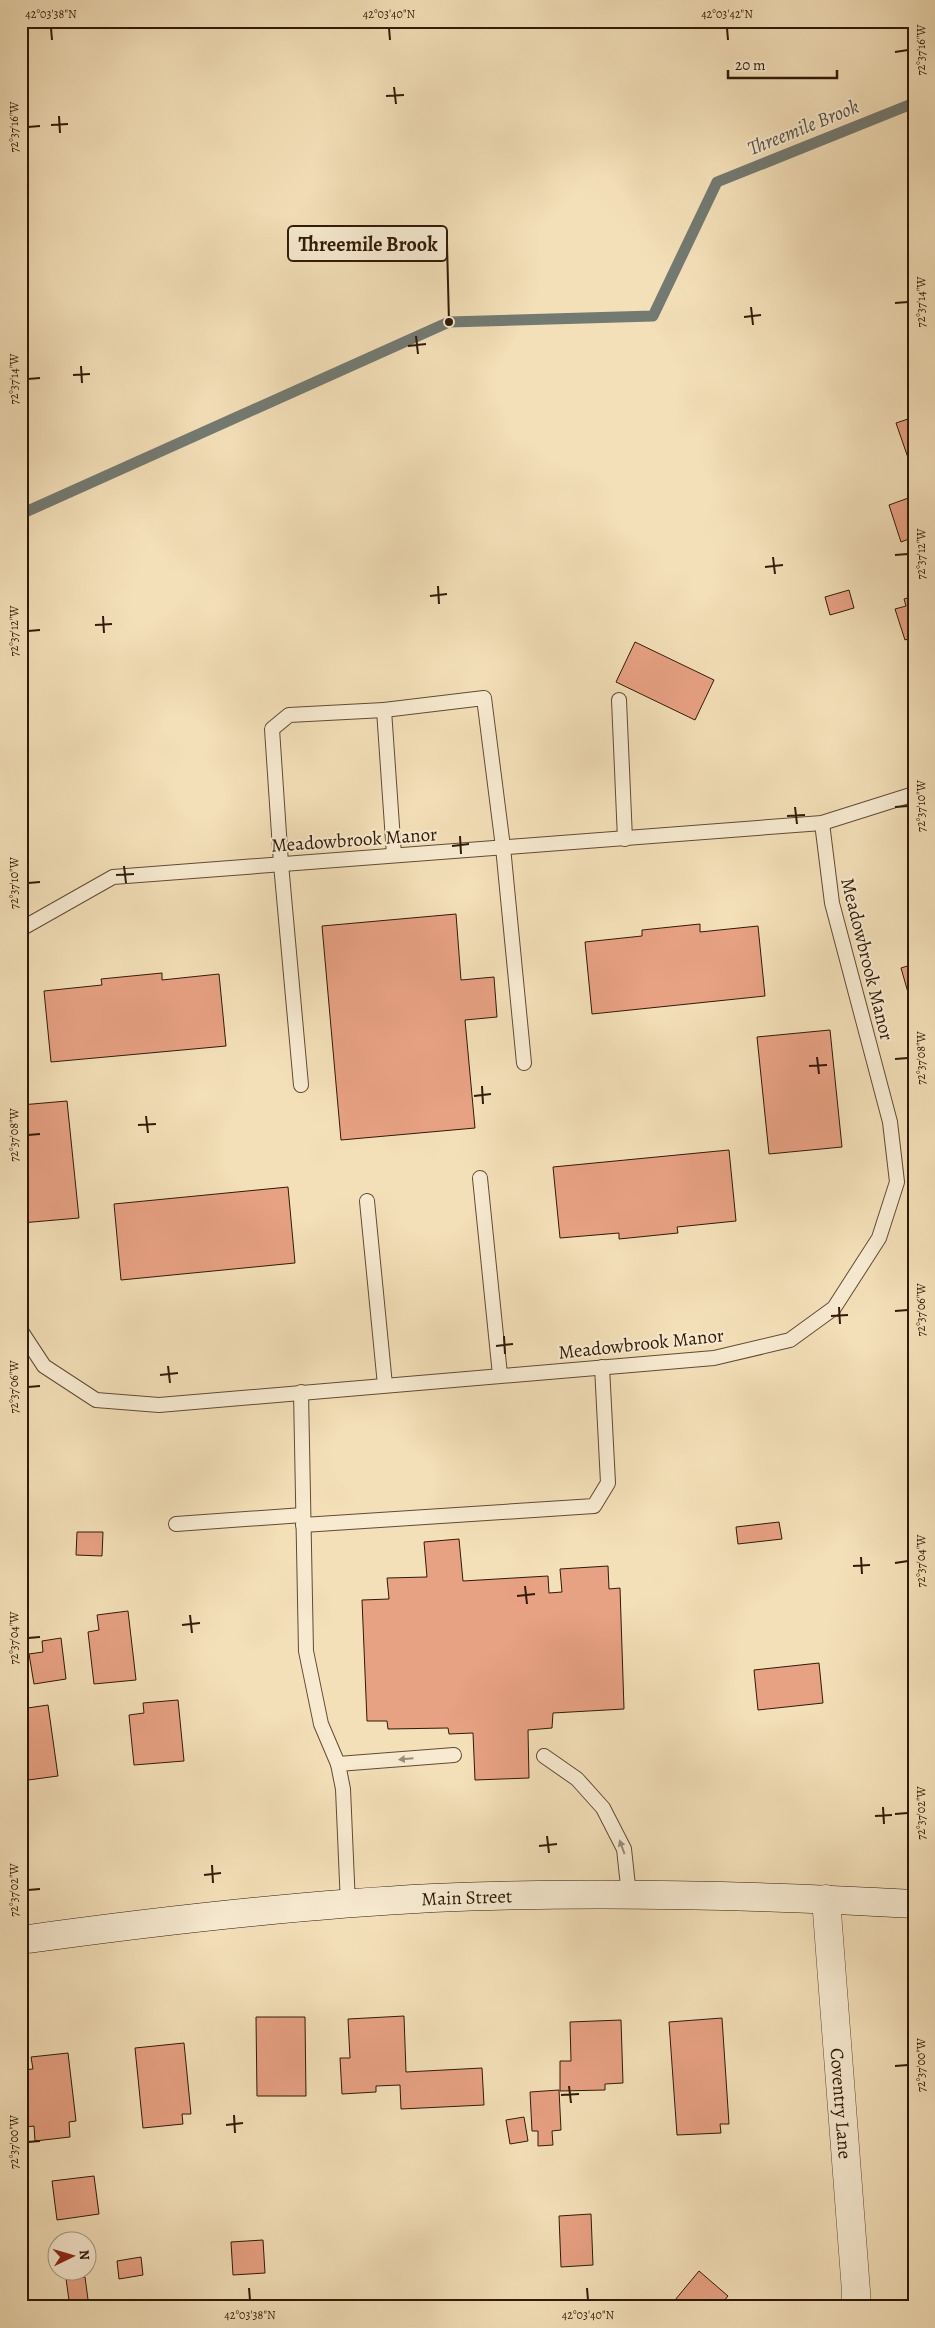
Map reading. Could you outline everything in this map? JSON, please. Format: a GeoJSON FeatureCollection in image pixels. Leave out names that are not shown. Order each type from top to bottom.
{"type":"FeatureCollection","features":[{"type":"Feature","properties":{"kind":"main road","name":"Main Street"},"geometry":{"type":"LineString","coordinates":[[21,1940],[139,1923],[433,1898],[629,1895],[826,1899],[914,1904]]}},
{"type":"Feature","properties":{"kind":"main road","name":"Coventry Lane"},"geometry":{"type":"LineString","coordinates":[[826,1899],[856,2307]]}},
{"type":"Feature","properties":{"kind":"lane"},"geometry":{"type":"LineString","coordinates":[[301,1085],[281,864],[272,729],[289,715],[384,710],[484,698],[503,847],[524,1063]]}},
{"type":"Feature","properties":{"kind":"lane"},"geometry":{"type":"LineString","coordinates":[[619,700],[625,839]]}},
{"type":"Feature","properties":{"kind":"lane"},"geometry":{"type":"LineString","coordinates":[[384,710],[394,855]]}},
{"type":"Feature","properties":{"kind":"lane","name":"Meadowbrook Manor"},"geometry":{"type":"LineString","coordinates":[[21,929],[113,877],[822,823],[914,794]]}},
{"type":"Feature","properties":{"kind":"lane","name":"Meadowbrook Manor"},"geometry":{"type":"LineString","coordinates":[[21,1331],[44,1366],[96,1400],[159,1405],[714,1358],[790,1340],[834,1308],[879,1238],[897,1182],[890,1122],[832,903],[822,823]]}},
{"type":"Feature","properties":{"kind":"lane"},"geometry":{"type":"LineString","coordinates":[[480,1178],[500,1375]]}},
{"type":"Feature","properties":{"kind":"lane"},"geometry":{"type":"LineString","coordinates":[[367,1201],[386,1385]]}},
{"type":"Feature","properties":{"kind":"lane"},"geometry":{"type":"LineString","coordinates":[[176,1524],[594,1506],[608,1483],[602,1367]]}},
{"type":"Feature","properties":{"kind":"lane"},"geometry":{"type":"LineString","coordinates":[[301,1392],[306,1651],[321,1724],[338,1764],[343,1789],[348,1904]]}},
{"type":"Feature","properties":{"kind":"lane"},"geometry":{"type":"LineString","coordinates":[[338,1764],[454,1755]]}},
{"type":"Feature","properties":{"kind":"lane"},"geometry":{"type":"LineString","coordinates":[[544,1756],[577,1779],[602,1808],[624,1849],[629,1895]]}},
{"type":"Feature","properties":{"kind":"building"},"geometry":{"type":"Polygon","coordinates":[[[914,417],[914,475],[896,423],[914,417]]]}},
{"type":"Feature","properties":{"kind":"building"},"geometry":{"type":"Polygon","coordinates":[[[914,496],[914,537],[901,542],[889,505],[914,496]]]}},
{"type":"Feature","properties":{"kind":"building"},"geometry":{"type":"Polygon","coordinates":[[[849,590],[854,608],[830,615],[825,597],[849,590]]]}},
{"type":"Feature","properties":{"kind":"building"},"geometry":{"type":"Polygon","coordinates":[[[914,596],[914,637],[905,640],[895,609],[906,606],[904,599],[914,596]]]}},
{"type":"Feature","properties":{"kind":"building"},"geometry":{"type":"Polygon","coordinates":[[[635,642],[714,680],[695,720],[616,682],[635,642]]]}},
{"type":"Feature","properties":{"kind":"building"},"geometry":{"type":"Polygon","coordinates":[[[456,914],[461,980],[494,977],[497,1017],[465,1020],[475,1128],[341,1140],[322,926],[456,914]]]}},
{"type":"Feature","properties":{"kind":"building"},"geometry":{"type":"Polygon","coordinates":[[[700,924],[700,932],[758,926],[765,996],[592,1014],[585,942],[642,936],[642,930],[700,924]]]}},
{"type":"Feature","properties":{"kind":"building"},"geometry":{"type":"Polygon","coordinates":[[[914,964],[914,995],[909,996],[901,968],[914,964]]]}},
{"type":"Feature","properties":{"kind":"building"},"geometry":{"type":"Polygon","coordinates":[[[162,973],[162,980],[219,974],[226,1046],[51,1062],[44,991],[102,985],[101,979],[162,973]]]}},
{"type":"Feature","properties":{"kind":"building"},"geometry":{"type":"Polygon","coordinates":[[[830,1030],[842,1147],[769,1154],[757,1037],[830,1030]]]}},
{"type":"Feature","properties":{"kind":"building"},"geometry":{"type":"Polygon","coordinates":[[[67,1101],[79,1218],[21,1223],[21,1105],[67,1101]]]}},
{"type":"Feature","properties":{"kind":"building"},"geometry":{"type":"Polygon","coordinates":[[[729,1150],[736,1221],[677,1227],[678,1233],[619,1239],[619,1233],[560,1238],[553,1167],[729,1150]]]}},
{"type":"Feature","properties":{"kind":"building"},"geometry":{"type":"Polygon","coordinates":[[[288,1187],[295,1263],[121,1280],[114,1204],[288,1187]]]}},
{"type":"Feature","properties":{"kind":"building"},"geometry":{"type":"Polygon","coordinates":[[[779,1522],[782,1539],[738,1544],[736,1527],[779,1522]]]}},
{"type":"Feature","properties":{"kind":"building"},"geometry":{"type":"Polygon","coordinates":[[[77,1532],[103,1532],[102,1556],[76,1555],[77,1532]]]}},
{"type":"Feature","properties":{"kind":"building"},"geometry":{"type":"Polygon","coordinates":[[[459,1539],[463,1581],[548,1576],[549,1593],[562,1592],[560,1569],[608,1566],[609,1589],[620,1588],[624,1709],[553,1713],[552,1728],[528,1730],[529,1778],[475,1780],[473,1733],[449,1734],[448,1728],[388,1729],[387,1721],[367,1721],[362,1600],[389,1599],[387,1578],[427,1577],[424,1542],[459,1539]]]}},
{"type":"Feature","properties":{"kind":"building"},"geometry":{"type":"Polygon","coordinates":[[[128,1611],[136,1680],[94,1684],[88,1632],[99,1630],[97,1615],[128,1611]]]}},
{"type":"Feature","properties":{"kind":"building"},"geometry":{"type":"Polygon","coordinates":[[[61,1638],[66,1679],[34,1684],[29,1654],[43,1652],[42,1641],[61,1638]]]}},
{"type":"Feature","properties":{"kind":"building"},"geometry":{"type":"Polygon","coordinates":[[[910,1660],[914,1660],[914,1739],[913,1739],[910,1660]]]}},
{"type":"Feature","properties":{"kind":"building"},"geometry":{"type":"Polygon","coordinates":[[[819,1663],[823,1703],[758,1710],[754,1670],[819,1663]]]}},
{"type":"Feature","properties":{"kind":"building"},"geometry":{"type":"Polygon","coordinates":[[[178,1700],[184,1761],[134,1765],[129,1715],[144,1713],[143,1703],[178,1700]]]}},
{"type":"Feature","properties":{"kind":"building"},"geometry":{"type":"Polygon","coordinates":[[[48,1705],[58,1776],[21,1781],[21,1709],[48,1705]]]}},
{"type":"Feature","properties":{"kind":"building"},"geometry":{"type":"Polygon","coordinates":[[[404,2016],[406,2072],[482,2068],[484,2105],[401,2109],[400,2085],[376,2086],[376,2092],[342,2094],[340,2058],[350,2058],[348,2019],[404,2016]]]}},
{"type":"Feature","properties":{"kind":"building"},"geometry":{"type":"Polygon","coordinates":[[[256,2017],[305,2017],[306,2096],[257,2096],[256,2017]]]}},
{"type":"Feature","properties":{"kind":"building"},"geometry":{"type":"Polygon","coordinates":[[[722,2018],[729,2124],[720,2124],[721,2133],[677,2135],[669,2022],[722,2018]]]}},
{"type":"Feature","properties":{"kind":"building"},"geometry":{"type":"Polygon","coordinates":[[[621,2020],[623,2083],[605,2084],[605,2090],[560,2091],[560,2061],[571,2061],[570,2022],[621,2020]]]}},
{"type":"Feature","properties":{"kind":"building"},"geometry":{"type":"Polygon","coordinates":[[[184,2043],[191,2114],[182,2114],[183,2124],[143,2128],[135,2048],[184,2043]]]}},
{"type":"Feature","properties":{"kind":"building"},"geometry":{"type":"Polygon","coordinates":[[[68,2053],[76,2121],[69,2122],[70,2137],[35,2141],[34,2126],[26,2127],[21,2070],[33,2069],[31,2057],[68,2053]]]}},
{"type":"Feature","properties":{"kind":"building"},"geometry":{"type":"Polygon","coordinates":[[[559,2090],[561,2130],[552,2131],[553,2145],[538,2146],[538,2131],[532,2131],[530,2092],[559,2090]]]}},
{"type":"Feature","properties":{"kind":"building"},"geometry":{"type":"Polygon","coordinates":[[[524,2117],[528,2141],[510,2144],[506,2120],[524,2117]]]}},
{"type":"Feature","properties":{"kind":"building"},"geometry":{"type":"Polygon","coordinates":[[[94,2176],[99,2214],[57,2220],[52,2181],[94,2176]]]}},
{"type":"Feature","properties":{"kind":"building"},"geometry":{"type":"Polygon","coordinates":[[[591,2214],[593,2265],[561,2267],[559,2216],[591,2214]]]}},
{"type":"Feature","properties":{"kind":"building"},"geometry":{"type":"Polygon","coordinates":[[[263,2240],[265,2273],[233,2275],[231,2242],[263,2240]]]}},
{"type":"Feature","properties":{"kind":"building"},"geometry":{"type":"Polygon","coordinates":[[[141,2257],[143,2275],[119,2279],[117,2261],[141,2257]]]}},
{"type":"Feature","properties":{"kind":"building"},"geometry":{"type":"Polygon","coordinates":[[[699,2271],[728,2296],[719,2307],[656,2307],[675,2300],[699,2271]]]}},
{"type":"Feature","properties":{"kind":"building"},"geometry":{"type":"Polygon","coordinates":[[[66,2280],[85,2280],[89,2307],[70,2307],[66,2280]]]}},
{"type":"Feature","properties":{"kind":"waterway","name":"Threemile Brook"},"geometry":{"type":"LineString","coordinates":[[21,514],[449,322],[653,316],[717,182],[914,103]]}},
{"type":"Feature","properties":{"kind":"place","name":"Threemile Brook"},"geometry":{"type":"Point","coordinates":[449,322]}}]}
